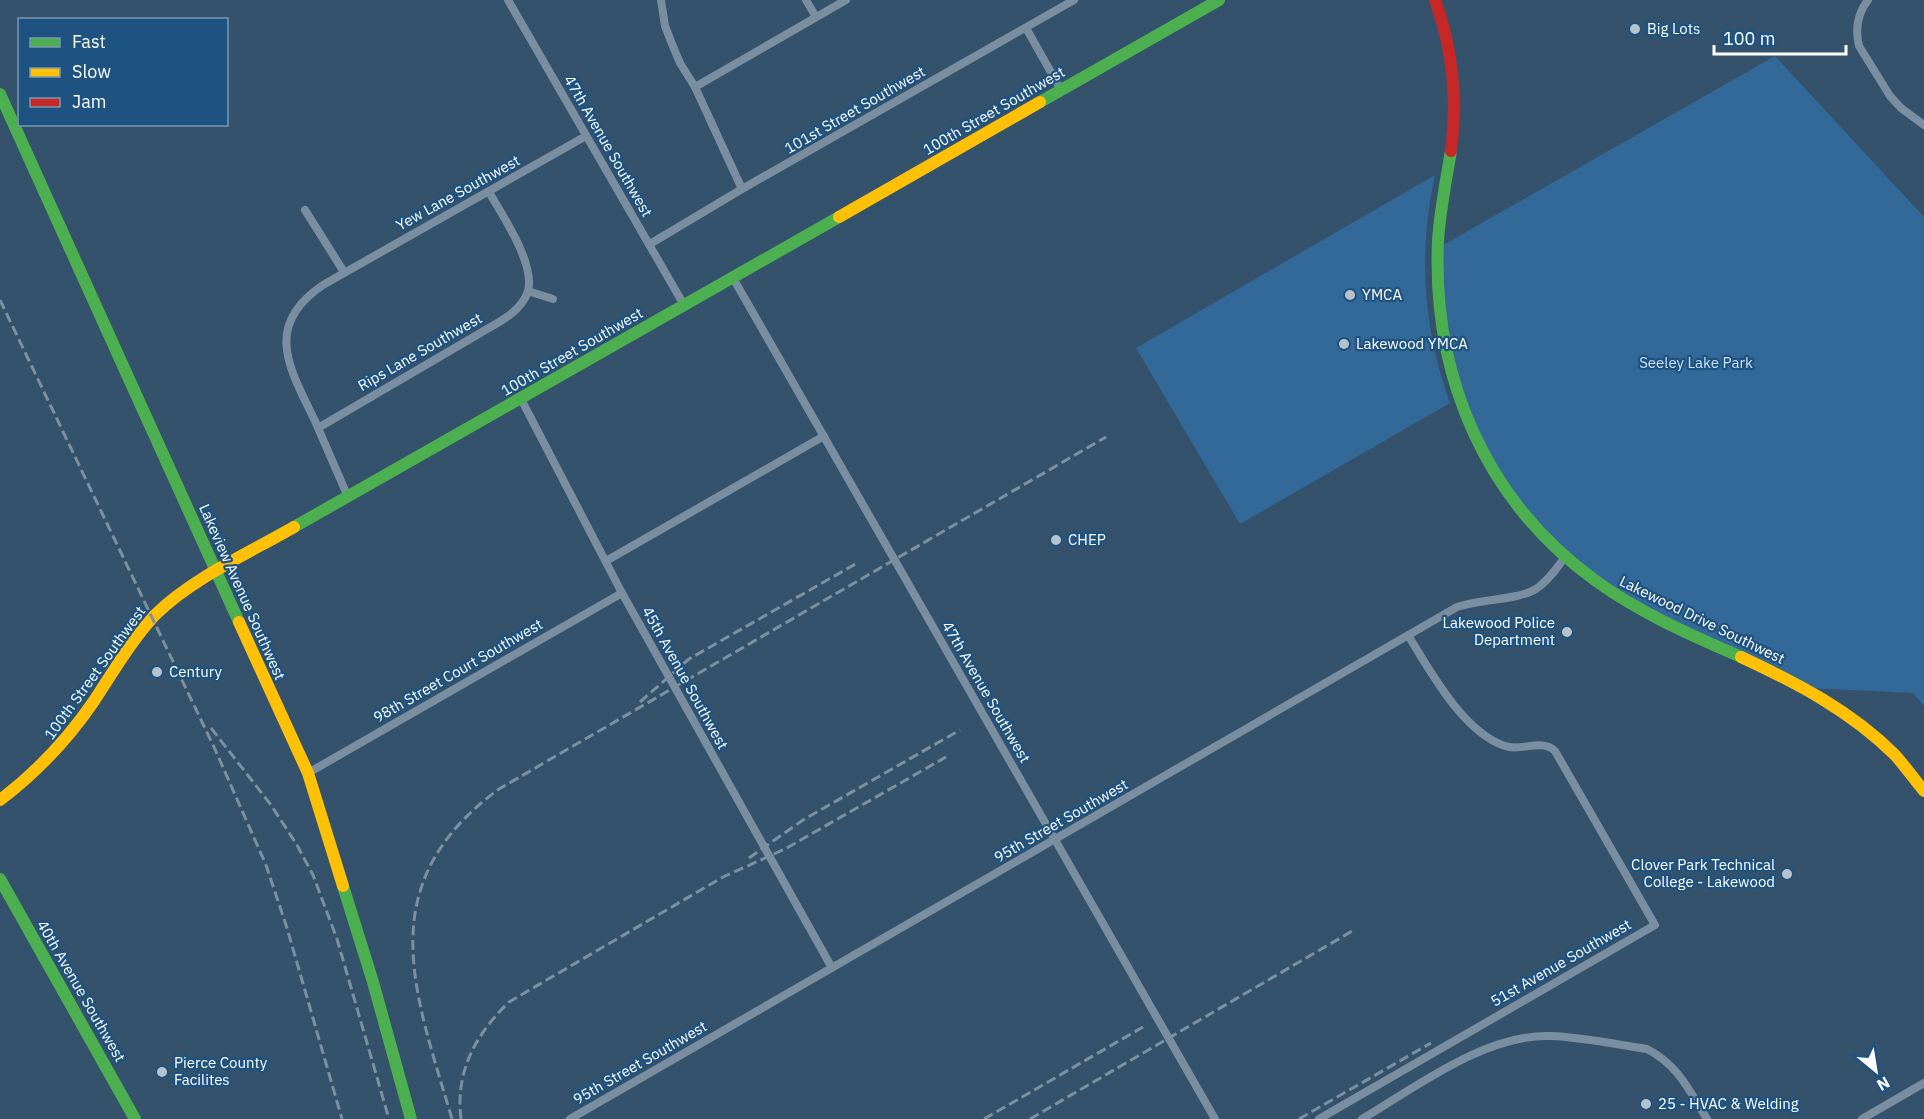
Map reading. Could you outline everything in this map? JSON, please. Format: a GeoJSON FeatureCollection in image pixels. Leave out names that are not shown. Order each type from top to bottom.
{"type":"FeatureCollection","features":[{"type":"Feature","properties":{"kind":"main road","name":"100th Street Southwest"},"geometry":{"type":"LineString","coordinates":[[0,800],[52,756],[83,717],[146,624],[171,599],[1219,0]]}},
{"type":"Feature","properties":{"kind":"main road","name":"Lakewood Drive Southwest"},"geometry":{"type":"LineString","coordinates":[[1435,0],[1448,39],[1455,90],[1453,142],[1441,207],[1437,291],[1445,351],[1458,392],[1482,452],[1523,513],[1565,557],[1605,588],[1646,613],[1806,688],[1839,707],[1884,744],[1924,791]]}},
{"type":"Feature","properties":{"kind":"main road","name":"Lakeview Avenue Southwest"},"geometry":{"type":"LineString","coordinates":[[0,94],[308,773],[373,982],[411,1119]]}},
{"type":"Feature","properties":{"kind":"main road","name":"40th Avenue Southwest"},"geometry":{"type":"LineString","coordinates":[[0,879],[135,1119]]}},
{"type":"Feature","properties":{"kind":"street","name":"47th Avenue Southwest"},"geometry":{"type":"LineString","coordinates":[[508,0],[684,305]]}},
{"type":"Feature","properties":{"kind":"street"},"geometry":{"type":"LineString","coordinates":[[661,0],[665,26],[680,63],[695,87],[742,189]]}},
{"type":"Feature","properties":{"kind":"street"},"geometry":{"type":"LineString","coordinates":[[806,0],[816,17]]}},
{"type":"Feature","properties":{"kind":"street"},"geometry":{"type":"LineString","coordinates":[[695,87],[846,0]]}},
{"type":"Feature","properties":{"kind":"street","name":"101st Street Southwest"},"geometry":{"type":"LineString","coordinates":[[650,244],[1074,0]]}},
{"type":"Feature","properties":{"kind":"street"},"geometry":{"type":"LineString","coordinates":[[1868,0],[1858,19],[1859,46],[1890,96],[1901,108],[1924,125]]}},
{"type":"Feature","properties":{"kind":"street"},"geometry":{"type":"LineString","coordinates":[[1026,28],[1061,90]]}},
{"type":"Feature","properties":{"kind":"street","name":"Yew Lane Southwest"},"geometry":{"type":"LineString","coordinates":[[348,497],[288,362],[286,337],[292,317],[303,300],[344,272],[586,136]]}},
{"type":"Feature","properties":{"kind":"street"},"geometry":{"type":"LineString","coordinates":[[489,192],[521,248],[528,291],[553,299]]}},
{"type":"Feature","properties":{"kind":"street"},"geometry":{"type":"LineString","coordinates":[[305,210],[344,272]]}},
{"type":"Feature","properties":{"kind":"street","name":"47th Avenue Southwest"},"geometry":{"type":"LineString","coordinates":[[733,278],[1215,1119]]}},
{"type":"Feature","properties":{"kind":"street","name":"Rips Lane Southwest"},"geometry":{"type":"LineString","coordinates":[[318,428],[494,326],[513,313],[528,291]]}},
{"type":"Feature","properties":{"kind":"street","name":"45th Avenue Southwest"},"geometry":{"type":"LineString","coordinates":[[521,399],[622,593],[832,968]]}},
{"type":"Feature","properties":{"kind":"street"},"geometry":{"type":"LineString","coordinates":[[606,561],[824,435]]}},
{"type":"Feature","properties":{"kind":"street","name":"95th Street Southwest"},"geometry":{"type":"LineString","coordinates":[[570,1119],[1457,607],[1530,592],[1549,578],[1565,557]]}},
{"type":"Feature","properties":{"kind":"street","name":"98th Street Court Southwest"},"geometry":{"type":"LineString","coordinates":[[308,773],[622,593]]}},
{"type":"Feature","properties":{"kind":"street","name":"51st Avenue Southwest"},"geometry":{"type":"LineString","coordinates":[[1319,1119],[1655,925],[1555,750],[1540,745],[1515,748],[1506,746],[1486,735],[1453,704],[1408,635]]}},
{"type":"Feature","properties":{"kind":"street"},"geometry":{"type":"LineString","coordinates":[[1362,1119],[1440,1072],[1484,1050],[1510,1041],[1548,1036],[1647,1049],[1661,1056],[1676,1069],[1707,1119]]}},
{"type":"Feature","properties":{"kind":"street"},"geometry":{"type":"LineString","coordinates":[[1862,1119],[1924,1083]]}},
{"type":"Feature","properties":{"kind":"green space","name":"Seeley Lake Park"},"geometry":{"type":"Polygon","coordinates":[[[1775,56],[1924,217],[1924,706],[1913,693],[1806,688],[1646,613],[1565,557],[1495,472],[1451,372],[1438,248],[1775,56]]]}},
{"type":"Feature","properties":{"kind":"green space"},"geometry":{"type":"Polygon","coordinates":[[[1435,175],[1426,233],[1426,290],[1434,347],[1450,403],[1240,524],[1136,348],[1435,175]]]}},
{"type":"Feature","properties":{"kind":"railway"},"geometry":{"type":"LineString","coordinates":[[0,300],[214,747],[266,865],[287,928],[342,1119]]}},
{"type":"Feature","properties":{"kind":"railway"},"geometry":{"type":"LineString","coordinates":[[452,1119],[425,1026],[416,983],[413,941],[417,901],[432,862],[458,825],[499,789],[1106,437]]}},
{"type":"Feature","properties":{"kind":"railway"},"geometry":{"type":"LineString","coordinates":[[640,702],[689,659],[859,562]]}},
{"type":"Feature","properties":{"kind":"railway"},"geometry":{"type":"LineString","coordinates":[[211,728],[271,805],[313,875],[337,939],[389,1119]]}},
{"type":"Feature","properties":{"kind":"railway"},"geometry":{"type":"LineString","coordinates":[[749,858],[803,820],[960,730]]}},
{"type":"Feature","properties":{"kind":"railway"},"geometry":{"type":"LineString","coordinates":[[461,1119],[461,1085],[470,1054],[487,1027],[509,1002],[723,877],[785,849],[946,757]]}},
{"type":"Feature","properties":{"kind":"railway"},"geometry":{"type":"LineString","coordinates":[[1030,1119],[1354,930]]}},
{"type":"Feature","properties":{"kind":"railway"},"geometry":{"type":"LineString","coordinates":[[984,1119],[1143,1027]]}},
{"type":"Feature","properties":{"kind":"railway"},"geometry":{"type":"LineString","coordinates":[[1299,1119],[1431,1043]]}},
{"type":"Feature","properties":{"kind":"traffic: fast"},"geometry":{"type":"LineString","coordinates":[[1040,102],[1219,0]]}},
{"type":"Feature","properties":{"kind":"traffic: fast"},"geometry":{"type":"LineString","coordinates":[[0,94],[239,622]]}},
{"type":"Feature","properties":{"kind":"traffic: fast"},"geometry":{"type":"LineString","coordinates":[[1451,151],[1438,241],[1439,291],[1445,340],[1456,387],[1473,432],[1496,474],[1524,513],[1557,549],[1596,581],[1648,613],[1741,657]]}},
{"type":"Feature","properties":{"kind":"traffic: fast"},"geometry":{"type":"LineString","coordinates":[[294,527],[839,217]]}},
{"type":"Feature","properties":{"kind":"traffic: fast"},"geometry":{"type":"LineString","coordinates":[[0,879],[135,1119]]}},
{"type":"Feature","properties":{"kind":"traffic: fast"},"geometry":{"type":"LineString","coordinates":[[343,886],[373,982],[411,1119]]}},
{"type":"Feature","properties":{"kind":"traffic: slow"},"geometry":{"type":"LineString","coordinates":[[839,217],[1040,102]]}},
{"type":"Feature","properties":{"kind":"traffic: slow"},"geometry":{"type":"LineString","coordinates":[[0,800],[39,766],[74,729],[130,646],[155,615],[203,578],[294,527]]}},
{"type":"Feature","properties":{"kind":"traffic: slow"},"geometry":{"type":"LineString","coordinates":[[239,622],[308,773],[343,886]]}},
{"type":"Feature","properties":{"kind":"traffic: slow"},"geometry":{"type":"LineString","coordinates":[[1741,657],[1823,699],[1860,725],[1895,755],[1924,791]]}},
{"type":"Feature","properties":{"kind":"traffic: jam"},"geometry":{"type":"LineString","coordinates":[[1435,0],[1446,37],[1452,74],[1454,112],[1451,151]]}},
{"type":"Feature","properties":{"kind":"place","name":"Big Lots"},"geometry":{"type":"Point","coordinates":[1635,29]}},
{"type":"Feature","properties":{"kind":"place","name":"YMCA"},"geometry":{"type":"Point","coordinates":[1350,295]}},
{"type":"Feature","properties":{"kind":"place","name":"Lakewood YMCA"},"geometry":{"type":"Point","coordinates":[1344,344]}},
{"type":"Feature","properties":{"kind":"place","name":"CHEP"},"geometry":{"type":"Point","coordinates":[1056,540]}},
{"type":"Feature","properties":{"kind":"place","name":"Lakewood Police Department"},"geometry":{"type":"Point","coordinates":[1567,632]}},
{"type":"Feature","properties":{"kind":"place","name":"Century"},"geometry":{"type":"Point","coordinates":[157,672]}},
{"type":"Feature","properties":{"kind":"place","name":"Clover Park Technical College - Lakewood"},"geometry":{"type":"Point","coordinates":[1787,874]}},
{"type":"Feature","properties":{"kind":"place","name":"Pierce County Facilites"},"geometry":{"type":"Point","coordinates":[162,1072]}},
{"type":"Feature","properties":{"kind":"place","name":"25 - HVAC & Welding"},"geometry":{"type":"Point","coordinates":[1646,1104]}}]}
